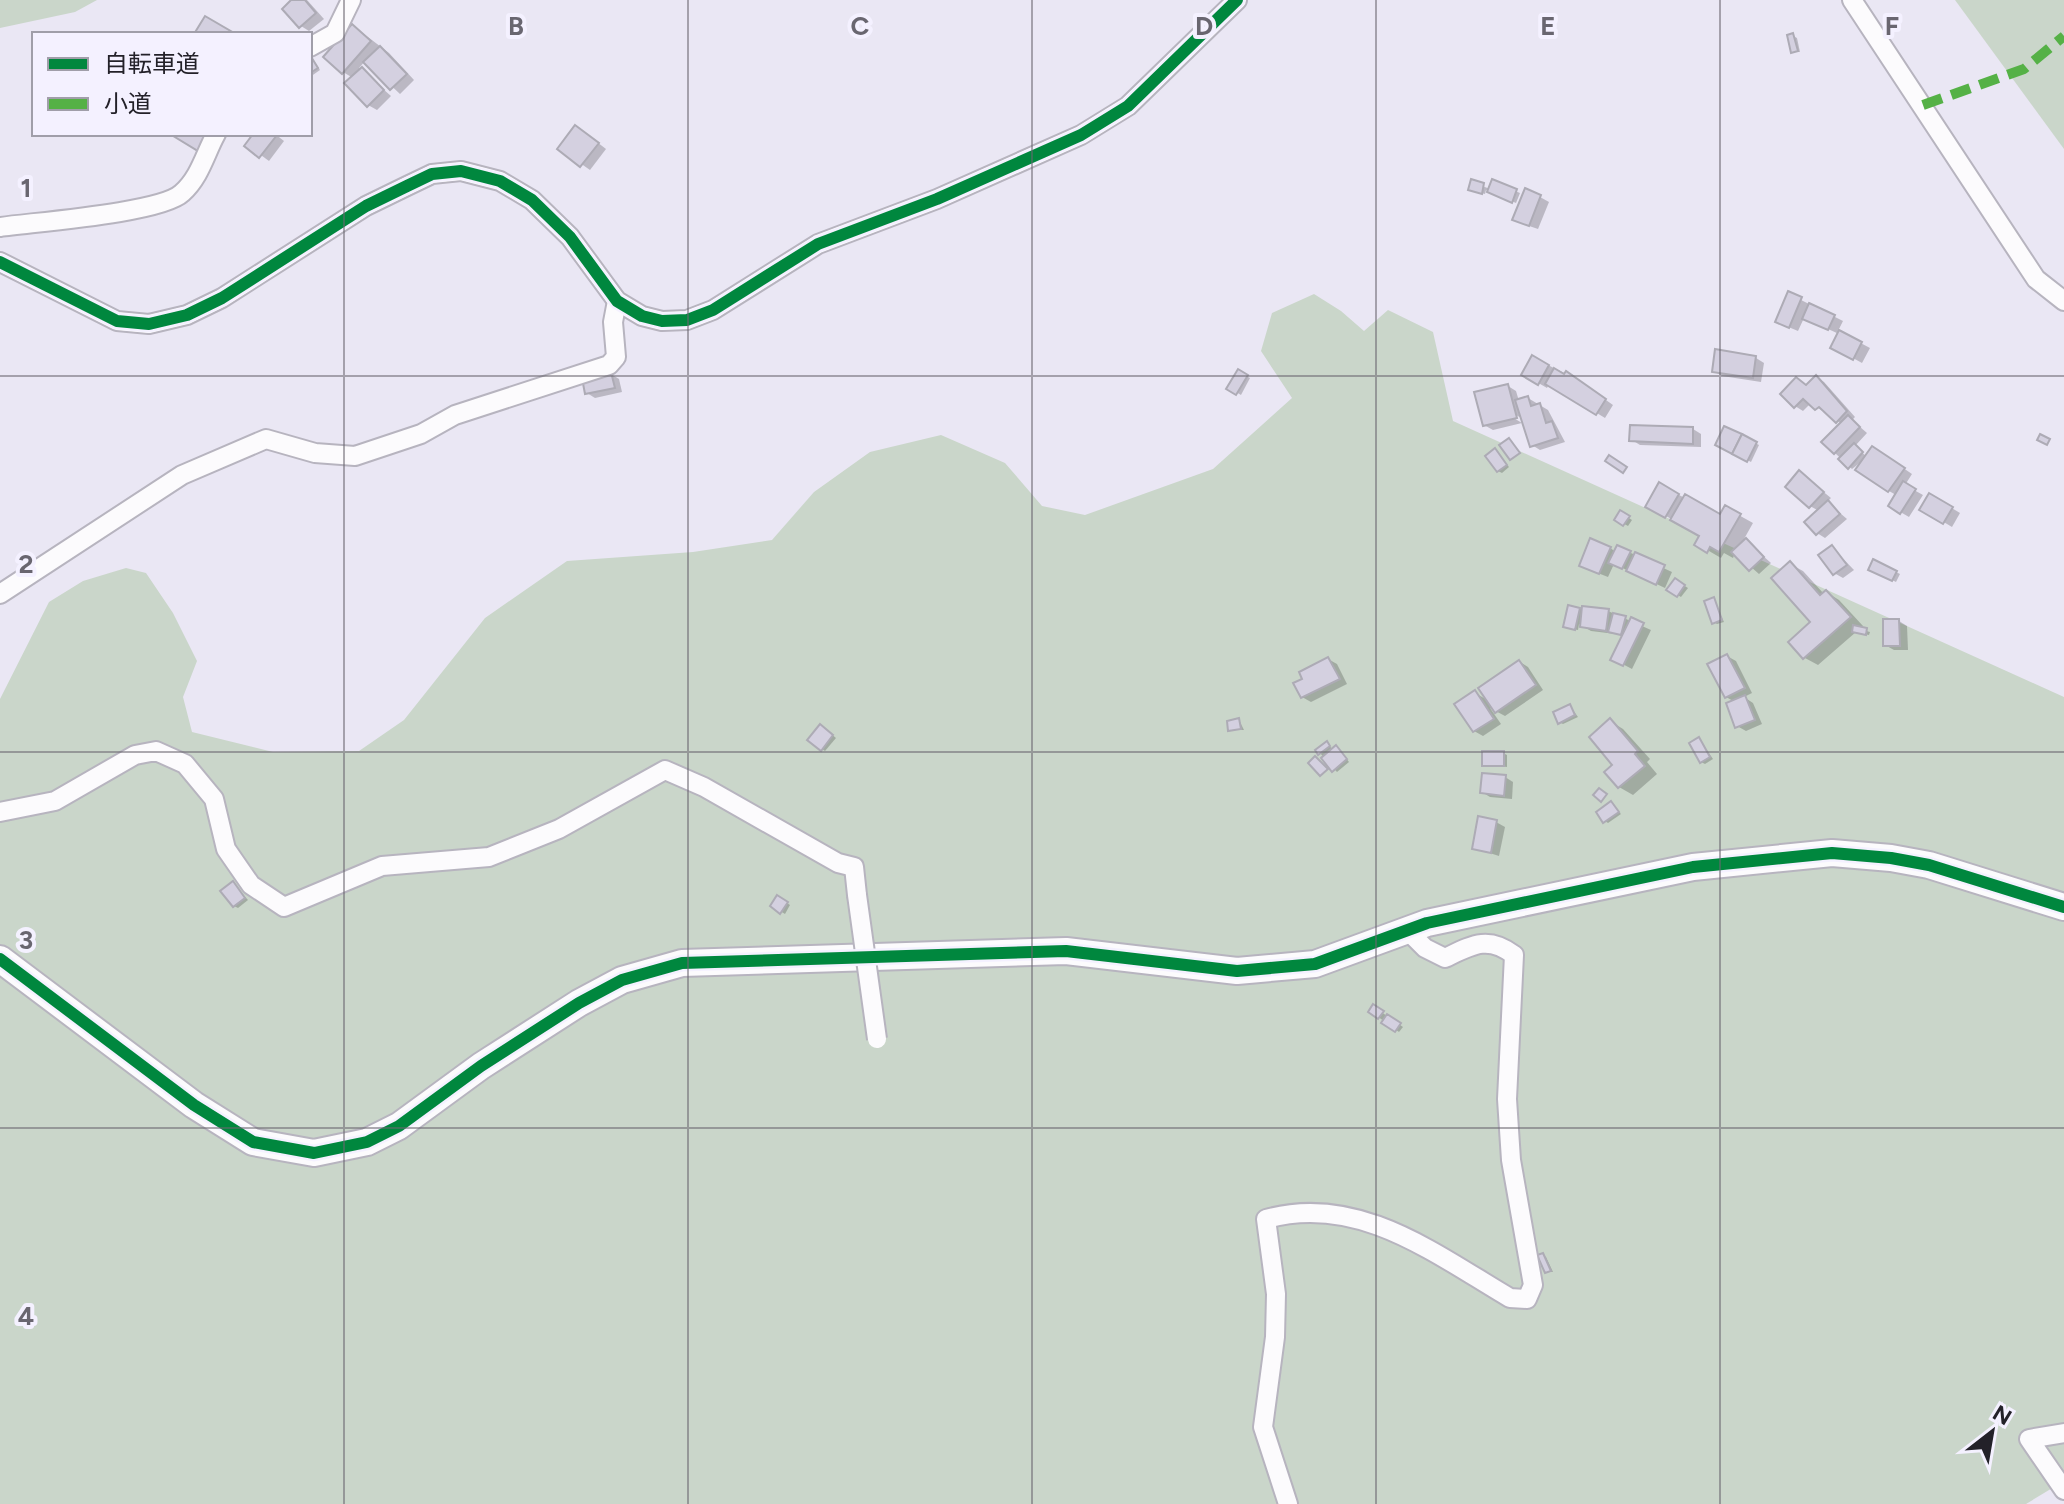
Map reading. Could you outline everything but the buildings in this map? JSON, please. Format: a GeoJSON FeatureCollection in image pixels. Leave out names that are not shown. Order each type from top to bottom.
{"type":"FeatureCollection","features":[{"type":"Feature","properties":{"kind":"street"},"geometry":{"type":"LineString","coordinates":[[312,46],[335,33],[351,0]]}},
{"type":"Feature","properties":{"kind":"street"},"geometry":{"type":"LineString","coordinates":[[0,262],[117,321],[149,324],[187,315],[222,298],[366,206],[432,174],[461,171],[500,181],[532,200],[570,237],[617,301],[642,316],[662,321],[687,320],[713,310],[818,244],[937,199],[1081,135],[1128,106],[1237,0]]}},
{"type":"Feature","properties":{"kind":"street"},"geometry":{"type":"LineString","coordinates":[[1852,0],[2036,279],[2064,301]]}},
{"type":"Feature","properties":{"kind":"street"},"geometry":{"type":"LineString","coordinates":[[0,227],[153,206],[181,195],[204,163],[215,136]]}},
{"type":"Feature","properties":{"kind":"street"},"geometry":{"type":"LineString","coordinates":[[0,594],[182,475],[266,439],[315,453],[355,456],[421,434],[455,415],[609,365],[616,357],[613,322],[617,301]]}},
{"type":"Feature","properties":{"kind":"street"},"geometry":{"type":"LineString","coordinates":[[0,812],[55,801],[135,755],[156,751],[185,764],[214,799],[226,849],[251,885],[284,907],[382,866],[489,857],[559,829],[665,770],[704,787],[838,863],[854,867],[877,1039]]}},
{"type":"Feature","properties":{"kind":"street"},"geometry":{"type":"LineString","coordinates":[[0,959],[194,1105],[253,1142],[314,1153],[378,1137],[579,1003],[622,980],[682,963],[1066,951],[1237,971],[1315,964],[1427,923],[1693,867],[1832,853],[1929,865],[2064,907]]}},
{"type":"Feature","properties":{"kind":"street"},"geometry":{"type":"LineString","coordinates":[[1288,1504],[1263,1427],[1275,1337],[1276,1294],[1266,1219],[1292,1211],[1340,1214],[1389,1227],[1510,1298],[1527,1299],[1533,1285],[1511,1160],[1507,1099],[1514,955],[1501,945],[1480,941],[1445,958],[1425,948],[1408,931]]}},
{"type":"Feature","properties":{"kind":"street"},"geometry":{"type":"LineString","coordinates":[[2064,1433],[2029,1439],[2064,1490]]}},
{"type":"Feature","properties":{"kind":"shaded area"},"geometry":{"type":"Polygon","coordinates":[[[0,0],[97,0],[75,12],[0,28],[0,0]]]}},
{"type":"Feature","properties":{"kind":"shaded area"},"geometry":{"type":"Polygon","coordinates":[[[1955,0],[2064,0],[2064,149],[1955,0]]]}},
{"type":"Feature","properties":{"kind":"shaded area"},"geometry":{"type":"Polygon","coordinates":[[[1314,294],[1364,331],[1388,310],[1433,332],[1453,421],[2064,697],[2064,1481],[2026,1504],[0,1504],[0,699],[49,602],[83,581],[126,568],[146,573],[173,613],[197,661],[183,697],[192,732],[273,752],[359,751],[404,720],[485,618],[567,561],[693,552],[772,540],[814,492],[870,452],[941,435],[1005,463],[1042,506],[1085,515],[1213,469],[1292,398],[1261,351],[1272,313],[1314,294]]]}},
{"type":"Feature","properties":{"kind":"marked path"},"geometry":{"type":"LineString","coordinates":[[1923,105],[2024,69],[2064,36]]}},
{"type":"Feature","properties":{"kind":"cycle path"},"geometry":{"type":"LineString","coordinates":[[0,262],[117,321],[149,324],[187,315],[222,298],[366,206],[432,174],[461,171],[500,181],[532,200],[570,237],[617,301],[642,316],[662,321],[687,320],[713,310],[818,244],[937,199],[1081,135],[1128,106],[1237,0]]}},
{"type":"Feature","properties":{"kind":"cycle path"},"geometry":{"type":"LineString","coordinates":[[0,959],[194,1105],[253,1142],[314,1153],[367,1142],[399,1126],[481,1066],[579,1003],[622,980],[682,963],[1066,951],[1237,971],[1315,964],[1427,923],[1693,867],[1832,853],[1929,865],[2064,907]]}}]}
